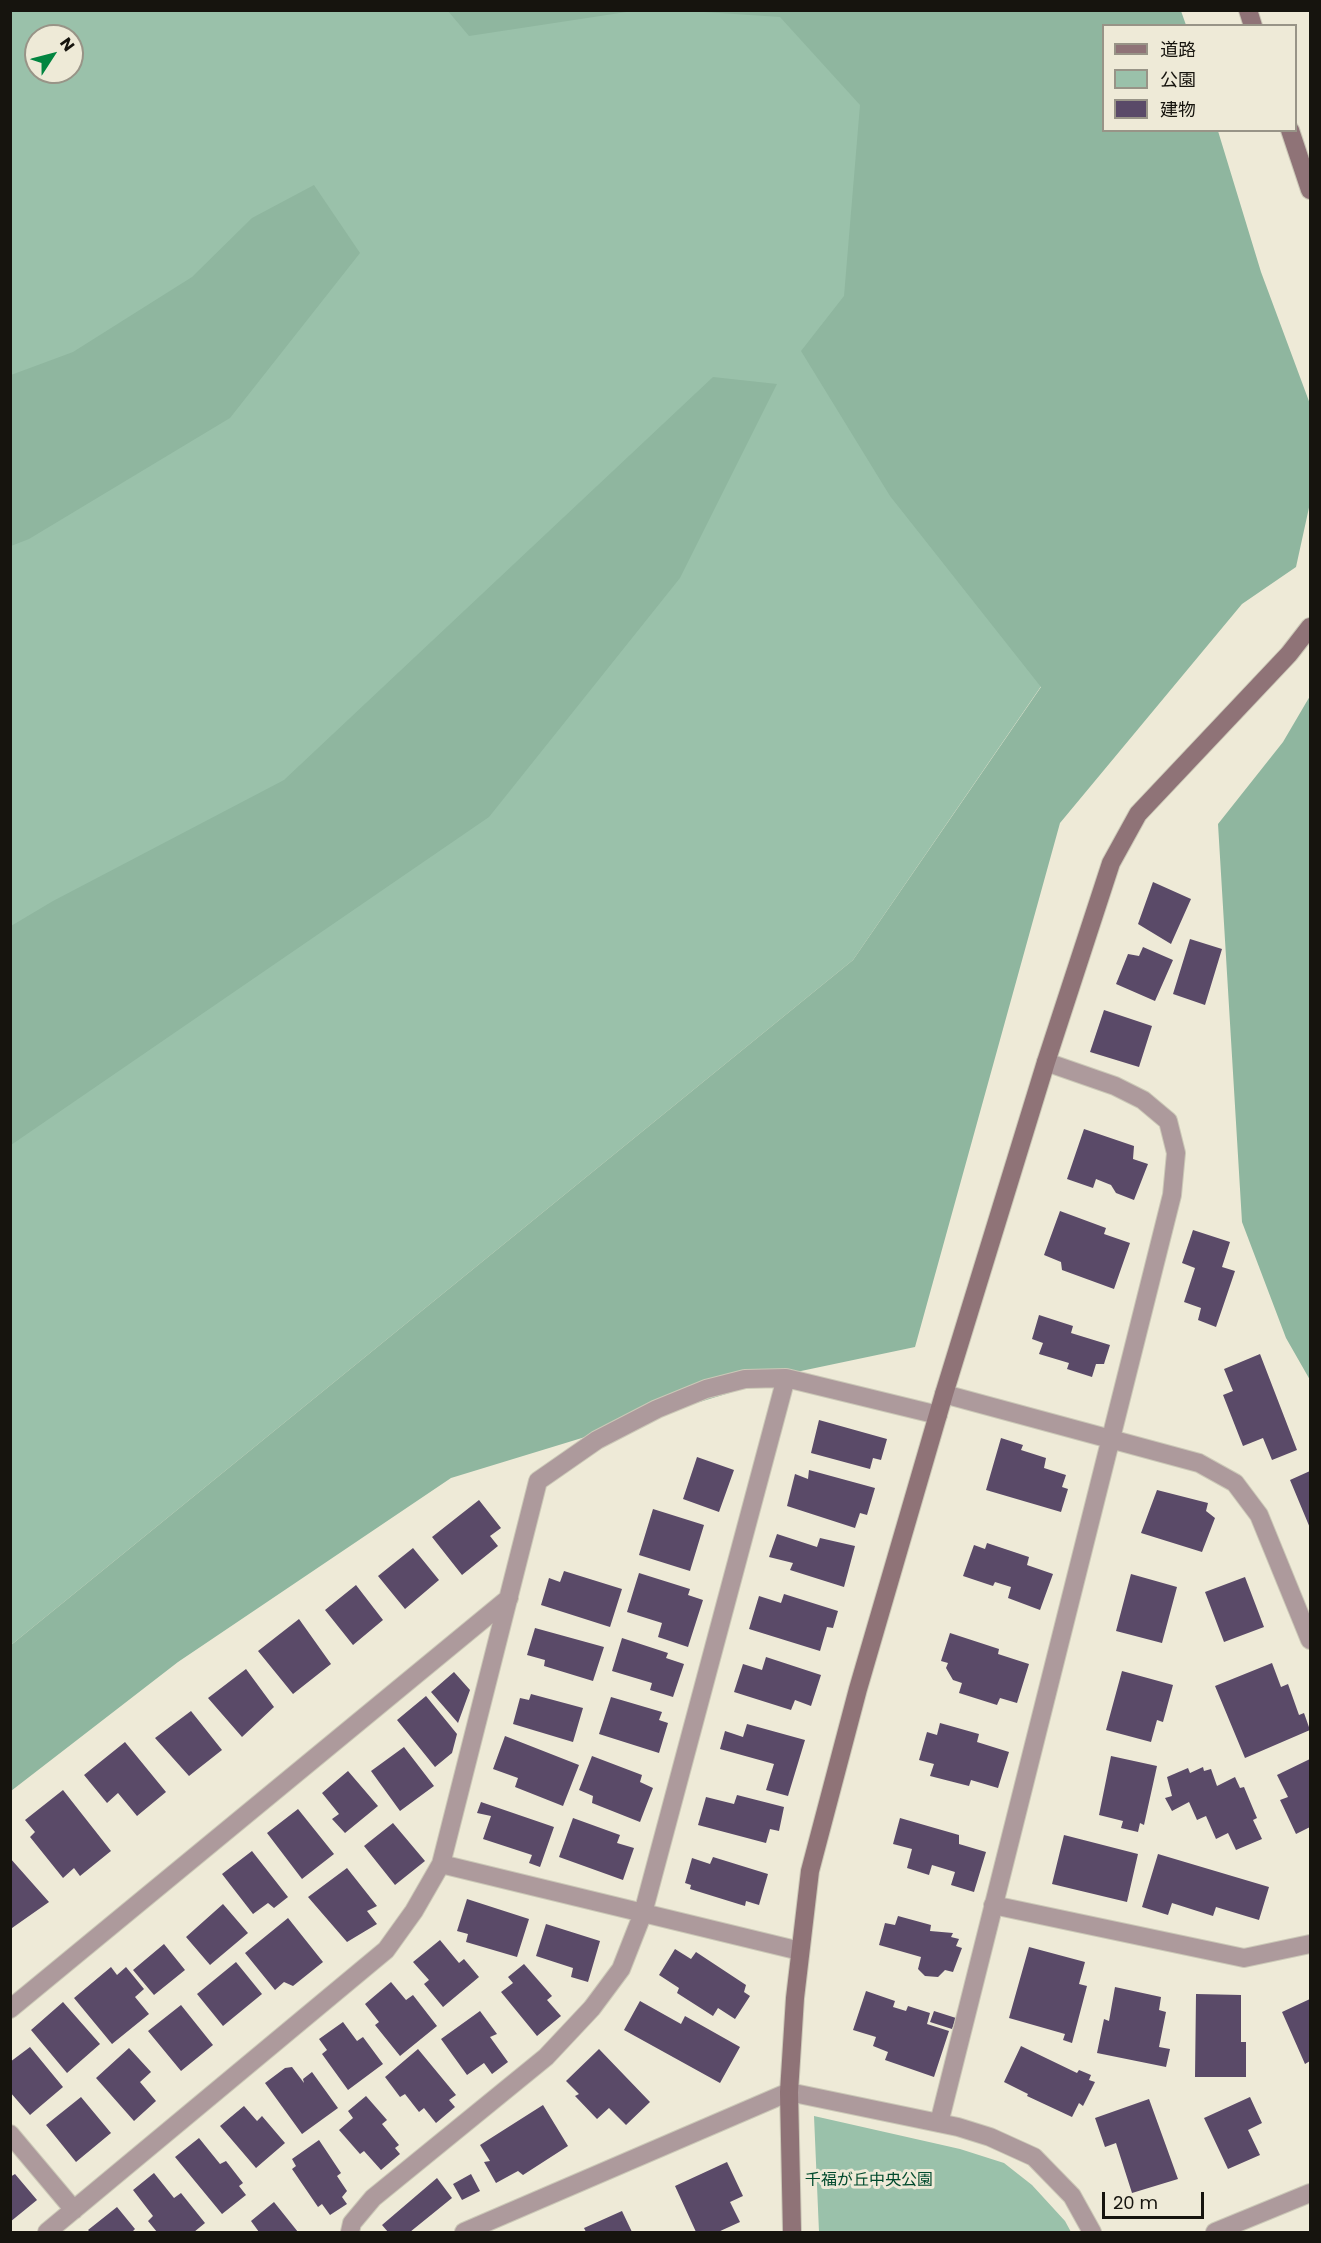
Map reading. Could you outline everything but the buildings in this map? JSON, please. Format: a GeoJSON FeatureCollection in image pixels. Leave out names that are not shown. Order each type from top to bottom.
{"type":"FeatureCollection","features":[{"type":"Feature","properties":{"kind":"street"},"geometry":{"type":"LineString","coordinates":[[1291,132],[1311,190]]}},
{"type":"Feature","properties":{"kind":"street"},"geometry":{"type":"LineString","coordinates":[[792,2232],[789,2092],[795,1998],[810,1871],[858,1689],[944,1394],[1046,1062],[1111,863],[1138,814],[1289,654],[1311,627]]}},
{"type":"Feature","properties":{"kind":"street"},"geometry":{"type":"LineString","coordinates":[[939,2123],[1172,1195],[1176,1153],[1168,1121],[1143,1100],[1115,1086],[1046,1062]]}},
{"type":"Feature","properties":{"kind":"street"},"geometry":{"type":"LineString","coordinates":[[47,2232],[386,1950],[414,1911],[441,1864],[538,1481],[597,1440],[657,1408],[706,1389],[745,1379],[786,1378],[938,1415]]}},
{"type":"Feature","properties":{"kind":"street"},"geometry":{"type":"LineString","coordinates":[[350,2232],[352,2223],[373,2198],[546,2057],[592,2008],[621,1969],[643,1913],[786,1378]]}},
{"type":"Feature","properties":{"kind":"street"},"geometry":{"type":"LineString","coordinates":[[944,1394],[1199,1463],[1235,1483],[1258,1515],[1311,1640]]}},
{"type":"Feature","properties":{"kind":"street"},"geometry":{"type":"LineString","coordinates":[[10,2009],[509,1598]]}},
{"type":"Feature","properties":{"kind":"street"},"geometry":{"type":"LineString","coordinates":[[441,1864],[800,1951]]}},
{"type":"Feature","properties":{"kind":"street"},"geometry":{"type":"LineString","coordinates":[[993,1905],[1244,1958],[1311,1944]]}},
{"type":"Feature","properties":{"kind":"street"},"geometry":{"type":"LineString","coordinates":[[464,2232],[789,2092],[939,2123],[990,2137],[1034,2157],[1072,2196],[1092,2232]]}},
{"type":"Feature","properties":{"kind":"street"},"geometry":{"type":"LineString","coordinates":[[10,2134],[74,2210]]}},
{"type":"Feature","properties":{"kind":"street"},"geometry":{"type":"LineString","coordinates":[[1215,2232],[1311,2193]]}},
{"type":"Feature","properties":{"kind":"green space"},"geometry":{"type":"Polygon","coordinates":[[[11,11],[1092,11],[1102,132],[1105,132],[1191,468],[853,960],[11,1645],[11,11]]]}},
{"type":"Feature","properties":{"kind":"green space"},"geometry":{"type":"Polygon","coordinates":[[[448,11],[633,11],[469,36],[448,11]]]}},
{"type":"Feature","properties":{"kind":"green space"},"geometry":{"type":"Polygon","coordinates":[[[689,11],[1181,11],[1186,24],[1102,24],[1102,132],[1218,132],[1261,272],[1310,404],[1310,503],[1296,567],[1242,604],[1060,823],[915,1347],[801,1371],[451,1478],[178,1662],[11,1791],[11,1645],[853,960],[1041,687],[890,496],[801,351],[844,296],[860,105],[780,17],[689,11]]]}},
{"type":"Feature","properties":{"kind":"green space"},"geometry":{"type":"Polygon","coordinates":[[[314,185],[360,253],[230,418],[29,539],[11,546],[11,375],[73,352],[192,277],[252,218],[314,185]]]}},
{"type":"Feature","properties":{"kind":"green space"},"geometry":{"type":"Polygon","coordinates":[[[713,377],[777,384],[680,578],[489,817],[11,1145],[11,926],[53,901],[284,780],[713,377]]]}},
{"type":"Feature","properties":{"kind":"green space"},"geometry":{"type":"Polygon","coordinates":[[[1310,696],[1310,1380],[1286,1338],[1242,1222],[1218,824],[1283,742],[1310,696]]]}},
{"type":"Feature","properties":{"kind":"green space","name":"千福が丘中央公園"},"geometry":{"type":"Polygon","coordinates":[[[814,2116],[960,2149],[1004,2163],[1032,2185],[1065,2221],[1071,2232],[819,2232],[814,2116]]]}}]}
